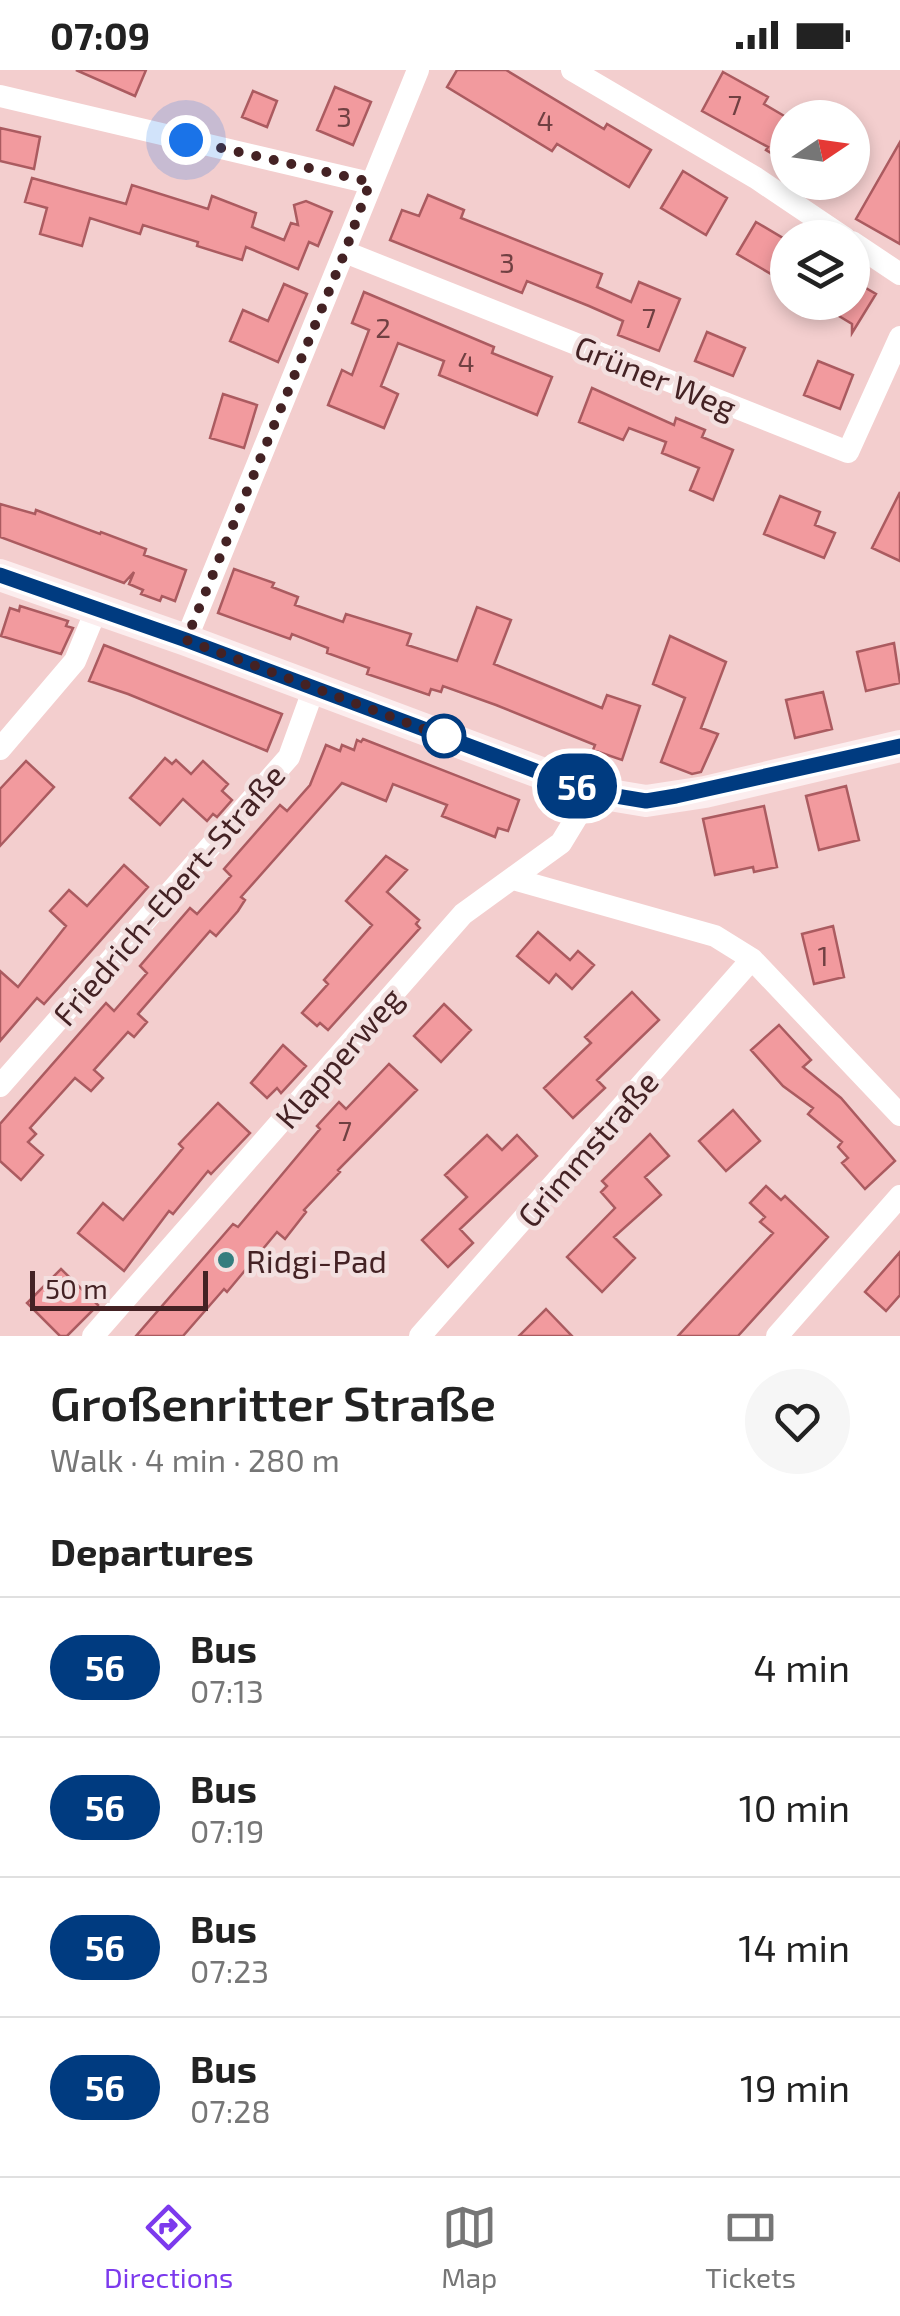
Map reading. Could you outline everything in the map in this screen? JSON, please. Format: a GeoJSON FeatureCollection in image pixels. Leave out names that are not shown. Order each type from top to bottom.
{"type":"FeatureCollection","features":[{"type":"Feature","properties":{"kind":"main road"},"geometry":{"type":"LineString","coordinates":[[0,575],[592,792],[646,801],[705,792],[900,746]]}},
{"type":"Feature","properties":{"kind":"street"},"geometry":{"type":"LineString","coordinates":[[186,640],[418,70]]}},
{"type":"Feature","properties":{"kind":"street"},"geometry":{"type":"LineString","coordinates":[[572,70],[756,178],[818,220]]}},
{"type":"Feature","properties":{"kind":"street"},"geometry":{"type":"LineString","coordinates":[[0,96],[370,182]]}},
{"type":"Feature","properties":{"kind":"street","name":"Grüner Weg"},"geometry":{"type":"LineString","coordinates":[[345,252],[848,452],[900,336]]}},
{"type":"Feature","properties":{"kind":"street"},"geometry":{"type":"LineString","coordinates":[[870,254],[900,274]]}},
{"type":"Feature","properties":{"kind":"street"},"geometry":{"type":"LineString","coordinates":[[0,749],[75,661],[97,608]]}},
{"type":"Feature","properties":{"kind":"street","name":"Friedrich-Ebert-Straße"},"geometry":{"type":"LineString","coordinates":[[0,1086],[289,757],[314,688]]}},
{"type":"Feature","properties":{"kind":"street","name":"Klapperweg"},"geometry":{"type":"LineString","coordinates":[[93,1336],[463,914],[561,842],[592,792]]}},
{"type":"Feature","properties":{"kind":"street"},"geometry":{"type":"LineString","coordinates":[[513,879],[715,936],[752,959],[900,1115]]}},
{"type":"Feature","properties":{"kind":"street","name":"Grimmstraße"},"geometry":{"type":"LineString","coordinates":[[420,1336],[752,959]]}},
{"type":"Feature","properties":{"kind":"street"},"geometry":{"type":"LineString","coordinates":[[777,1336],[900,1196]]}},
{"type":"Feature","properties":{"kind":"building"},"geometry":{"type":"Polygon","coordinates":[[[76,70],[146,70],[135,96],[76,70]]]}},
{"type":"Feature","properties":{"kind":"building"},"geometry":{"type":"Polygon","coordinates":[[[457,70],[506,70],[604,129],[607,124],[651,150],[629,187],[557,144],[552,151],[447,87],[457,70]]]}},
{"type":"Feature","properties":{"kind":"building"},"geometry":{"type":"Polygon","coordinates":[[[723,72],[768,97],[764,104],[770,108],[770,152],[768,147],[702,111],[723,72]]]}},
{"type":"Feature","properties":{"kind":"building"},"geometry":{"type":"Polygon","coordinates":[[[335,87],[371,102],[353,145],[317,130],[335,87]]]}},
{"type":"Feature","properties":{"kind":"building"},"geometry":{"type":"Polygon","coordinates":[[[253,91],[277,101],[267,127],[242,117],[253,91]]]}},
{"type":"Feature","properties":{"kind":"building"},"geometry":{"type":"Polygon","coordinates":[[[0,128],[40,137],[34,169],[0,161],[0,128]]]}},
{"type":"Feature","properties":{"kind":"building"},"geometry":{"type":"Polygon","coordinates":[[[900,142],[900,244],[870,227],[870,220],[856,219],[900,142]]]}},
{"type":"Feature","properties":{"kind":"building"},"geometry":{"type":"Polygon","coordinates":[[[683,171],[727,198],[706,235],[661,208],[683,171]]]}},
{"type":"Feature","properties":{"kind":"building"},"geometry":{"type":"Polygon","coordinates":[[[32,178],[126,204],[132,185],[208,209],[212,196],[256,213],[252,227],[284,240],[291,223],[298,225],[294,205],[306,201],[332,212],[318,246],[309,242],[298,269],[246,247],[242,260],[143,225],[140,234],[90,218],[82,246],[40,234],[47,208],[25,202],[32,178]]]}},
{"type":"Feature","properties":{"kind":"building"},"geometry":{"type":"Polygon","coordinates":[[[428,195],[464,210],[461,218],[602,274],[597,287],[631,302],[639,282],[680,299],[659,351],[618,335],[623,321],[589,306],[527,281],[522,293],[390,240],[402,210],[419,216],[428,195]]]}},
{"type":"Feature","properties":{"kind":"building"},"geometry":{"type":"Polygon","coordinates":[[[756,222],[770,230],[770,273],[737,254],[756,222]]]}},
{"type":"Feature","properties":{"kind":"building"},"geometry":{"type":"Polygon","coordinates":[[[284,284],[307,294],[278,362],[230,341],[243,310],[268,321],[284,284]]]}},
{"type":"Feature","properties":{"kind":"building"},"geometry":{"type":"Polygon","coordinates":[[[364,292],[494,347],[492,353],[552,377],[537,415],[439,375],[444,361],[398,343],[381,386],[398,394],[384,428],[328,405],[342,370],[352,375],[369,330],[352,323],[364,292]]]}},
{"type":"Feature","properties":{"kind":"building"},"geometry":{"type":"Polygon","coordinates":[[[845,320],[860,320],[852,333],[852,324],[845,320]]]}},
{"type":"Feature","properties":{"kind":"building"},"geometry":{"type":"Polygon","coordinates":[[[707,332],[745,348],[733,376],[695,361],[707,332]]]}},
{"type":"Feature","properties":{"kind":"building"},"geometry":{"type":"Polygon","coordinates":[[[818,361],[853,375],[840,409],[804,395],[818,361]]]}},
{"type":"Feature","properties":{"kind":"building"},"geometry":{"type":"Polygon","coordinates":[[[592,388],[674,425],[676,418],[705,430],[702,437],[733,450],[713,500],[690,490],[699,468],[662,453],[666,442],[629,428],[623,440],[579,422],[592,388]]]}},
{"type":"Feature","properties":{"kind":"building"},"geometry":{"type":"Polygon","coordinates":[[[223,394],[257,405],[244,448],[210,438],[223,394]]]}},
{"type":"Feature","properties":{"kind":"building"},"geometry":{"type":"Polygon","coordinates":[[[900,492],[900,561],[872,548],[900,492]]]}},
{"type":"Feature","properties":{"kind":"building"},"geometry":{"type":"Polygon","coordinates":[[[780,496],[820,512],[815,525],[835,533],[824,558],[764,534],[780,496]]]}},
{"type":"Feature","properties":{"kind":"building"},"geometry":{"type":"Polygon","coordinates":[[[0,504],[35,514],[36,510],[101,532],[146,549],[144,555],[186,570],[175,601],[162,596],[160,601],[141,594],[143,590],[129,584],[134,572],[124,583],[0,537],[0,504]]]}},
{"type":"Feature","properties":{"kind":"building"},"geometry":{"type":"Polygon","coordinates":[[[234,569],[274,583],[272,587],[298,597],[295,605],[343,622],[346,614],[411,634],[407,645],[457,661],[477,607],[511,620],[494,664],[602,708],[607,695],[640,706],[622,760],[496,705],[443,686],[441,692],[431,689],[429,695],[367,674],[369,668],[327,653],[328,648],[292,634],[290,639],[218,613],[234,569]]]}},
{"type":"Feature","properties":{"kind":"building"},"geometry":{"type":"Polygon","coordinates":[[[20,606],[68,621],[66,626],[73,628],[61,654],[1,636],[10,608],[19,611],[20,606]]]}},
{"type":"Feature","properties":{"kind":"building"},"geometry":{"type":"Polygon","coordinates":[[[670,636],[726,662],[701,728],[718,734],[701,772],[692,774],[661,762],[685,698],[653,684],[670,636]]]}},
{"type":"Feature","properties":{"kind":"building"},"geometry":{"type":"Polygon","coordinates":[[[894,643],[900,683],[866,691],[857,652],[894,643]]]}},
{"type":"Feature","properties":{"kind":"building"},"geometry":{"type":"Polygon","coordinates":[[[104,645],[282,714],[267,751],[89,681],[104,645]]]}},
{"type":"Feature","properties":{"kind":"building"},"geometry":{"type":"Polygon","coordinates":[[[823,692],[832,729],[795,738],[786,700],[823,692]]]}},
{"type":"Feature","properties":{"kind":"building"},"geometry":{"type":"Polygon","coordinates":[[[363,739],[519,800],[508,831],[498,828],[495,837],[442,816],[447,805],[393,784],[386,801],[342,783],[241,897],[245,900],[238,911],[216,936],[210,931],[138,1014],[147,1022],[134,1037],[128,1032],[94,1070],[103,1078],[91,1091],[75,1078],[30,1128],[36,1134],[28,1142],[43,1155],[21,1180],[0,1161],[0,1124],[106,1003],[114,1011],[147,973],[140,966],[190,908],[197,914],[231,876],[224,869],[280,805],[287,811],[310,785],[326,745],[340,751],[342,745],[354,750],[357,740],[363,739]]]}},
{"type":"Feature","properties":{"kind":"building"},"geometry":{"type":"Polygon","coordinates":[[[165,758],[172,764],[176,760],[191,774],[203,761],[228,784],[222,791],[232,800],[217,817],[213,814],[207,821],[183,799],[160,825],[130,798],[165,758]]]}},
{"type":"Feature","properties":{"kind":"building"},"geometry":{"type":"Polygon","coordinates":[[[26,761],[54,787],[0,846],[0,789],[26,761]]]}},
{"type":"Feature","properties":{"kind":"building"},"geometry":{"type":"Polygon","coordinates":[[[846,786],[859,840],[819,850],[806,796],[846,786]]]}},
{"type":"Feature","properties":{"kind":"building"},"geometry":{"type":"Polygon","coordinates":[[[764,806],[777,867],[754,872],[753,867],[715,875],[703,819],[764,806]]]}},
{"type":"Feature","properties":{"kind":"building"},"geometry":{"type":"Polygon","coordinates":[[[386,856],[407,870],[387,892],[419,920],[416,924],[420,928],[328,1030],[320,1023],[317,1026],[302,1013],[328,984],[324,980],[372,925],[346,901],[386,856]]]}},
{"type":"Feature","properties":{"kind":"building"},"geometry":{"type":"Polygon","coordinates":[[[124,865],[148,887],[44,1004],[37,998],[0,1041],[0,971],[18,987],[66,926],[50,911],[69,890],[87,906],[124,865]]]}},
{"type":"Feature","properties":{"kind":"building"},"geometry":{"type":"Polygon","coordinates":[[[833,926],[844,977],[814,984],[802,934],[833,926]]]}},
{"type":"Feature","properties":{"kind":"building"},"geometry":{"type":"Polygon","coordinates":[[[538,932],[570,960],[578,951],[594,965],[572,989],[556,974],[549,983],[517,956],[538,932]]]}},
{"type":"Feature","properties":{"kind":"building"},"geometry":{"type":"Polygon","coordinates":[[[632,992],[659,1020],[597,1080],[605,1088],[573,1118],[544,1088],[591,1043],[585,1037],[632,992]]]}},
{"type":"Feature","properties":{"kind":"building"},"geometry":{"type":"Polygon","coordinates":[[[444,1004],[471,1030],[441,1062],[414,1036],[444,1004]]]}},
{"type":"Feature","properties":{"kind":"building"},"geometry":{"type":"Polygon","coordinates":[[[779,1025],[811,1060],[803,1067],[841,1098],[895,1161],[865,1189],[842,1163],[848,1158],[838,1147],[842,1142],[808,1114],[813,1108],[783,1086],[751,1050],[779,1025]]]}},
{"type":"Feature","properties":{"kind":"building"},"geometry":{"type":"Polygon","coordinates":[[[283,1045],[306,1066],[281,1093],[277,1088],[267,1098],[251,1083],[283,1045]]]}},
{"type":"Feature","properties":{"kind":"building"},"geometry":{"type":"Polygon","coordinates":[[[389,1064],[417,1090],[338,1170],[285,1239],[277,1232],[227,1292],[224,1289],[183,1336],[136,1336],[233,1224],[238,1227],[339,1102],[346,1109],[389,1064]]]}},
{"type":"Feature","properties":{"kind":"building"},"geometry":{"type":"Polygon","coordinates":[[[218,1103],[250,1133],[211,1174],[208,1171],[173,1214],[169,1211],[124,1271],[78,1233],[103,1203],[123,1220],[183,1148],[179,1144],[218,1103]]]}},
{"type":"Feature","properties":{"kind":"building"},"geometry":{"type":"Polygon","coordinates":[[[733,1110],[760,1141],[726,1171],[699,1141],[733,1110]]]}},
{"type":"Feature","properties":{"kind":"building"},"geometry":{"type":"Polygon","coordinates":[[[650,1134],[669,1156],[645,1177],[661,1195],[614,1237],[635,1258],[602,1292],[567,1257],[615,1208],[601,1192],[607,1186],[602,1181],[650,1134]]]}},
{"type":"Feature","properties":{"kind":"building"},"geometry":{"type":"Polygon","coordinates":[[[487,1135],[502,1150],[517,1135],[537,1156],[460,1229],[473,1243],[448,1267],[422,1240],[467,1197],[445,1175],[487,1135]]]}},
{"type":"Feature","properties":{"kind":"building"},"geometry":{"type":"Polygon","coordinates":[[[766,1186],[781,1200],[785,1196],[828,1237],[738,1336],[678,1336],[773,1233],[760,1222],[765,1217],[750,1203],[766,1186]]]}},
{"type":"Feature","properties":{"kind":"building"},"geometry":{"type":"Polygon","coordinates":[[[900,1252],[900,1295],[886,1311],[865,1292],[900,1252]]]}},
{"type":"Feature","properties":{"kind":"building"},"geometry":{"type":"Polygon","coordinates":[[[61,1269],[98,1305],[67,1336],[60,1336],[27,1303],[61,1269]]]}},
{"type":"Feature","properties":{"kind":"building"},"geometry":{"type":"Polygon","coordinates":[[[546,1309],[572,1336],[519,1336],[546,1309]]]}},
{"type":"Feature","properties":{"kind":"bus line","name":"56"},"geometry":{"type":"LineString","coordinates":[[0,575],[592,792],[646,801],[705,792],[900,746]]}},
{"type":"Feature","properties":{"kind":"place","name":"Ridgi-Pad"},"geometry":{"type":"Point","coordinates":[226,1260]}},
{"type":"Feature","properties":{"kind":"route"},"geometry":{"type":"LineString","coordinates":[[186,140],[370,182],[186,640],[453,740],[444,736]]}}]}
